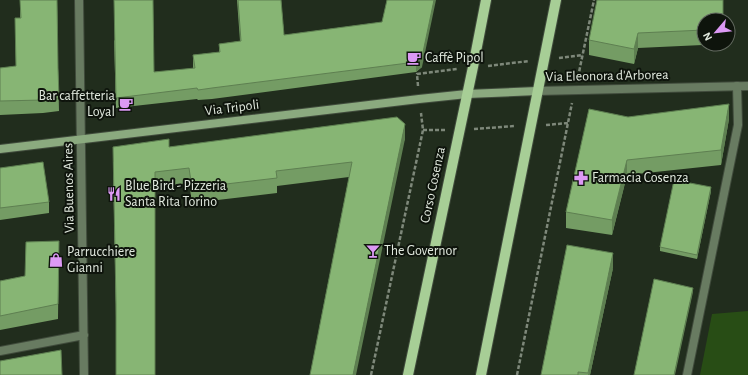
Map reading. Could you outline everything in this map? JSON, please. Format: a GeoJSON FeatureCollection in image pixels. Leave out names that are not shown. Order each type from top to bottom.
{"type":"FeatureCollection","features":[{"type":"Feature","properties":{"kind":"main road","name":"Corso Cosenza"},"geometry":{"type":"LineString","coordinates":[[408,375],[486,0]]}},
{"type":"Feature","properties":{"kind":"main road"},"geometry":{"type":"LineString","coordinates":[[481,375],[556,0]]}},
{"type":"Feature","properties":{"kind":"street","name":"Via Buenos Aires"},"geometry":{"type":"LineString","coordinates":[[79,0],[84,375]]}},
{"type":"Feature","properties":{"kind":"street"},"geometry":{"type":"LineString","coordinates":[[687,375],[738,125],[737,86]]}},
{"type":"Feature","properties":{"kind":"street","name":"Via Eleonora d'Arborea"},"geometry":{"type":"LineString","coordinates":[[467,94],[748,86]]}},
{"type":"Feature","properties":{"kind":"street","name":"Via Tripoli"},"geometry":{"type":"LineString","coordinates":[[0,149],[467,94]]}},
{"type":"Feature","properties":{"kind":"street"},"geometry":{"type":"LineString","coordinates":[[0,352],[84,335]]}},
{"type":"Feature","properties":{"kind":"path"},"geometry":{"type":"LineString","coordinates":[[417,74],[583,55],[594,0]]}},
{"type":"Feature","properties":{"kind":"path"},"geometry":{"type":"LineString","coordinates":[[371,375],[423,130],[568,123],[517,375]]}},
{"type":"Feature","properties":{"kind":"green space"},"geometry":{"type":"Polygon","coordinates":[[[748,311],[748,375],[700,375],[712,314],[748,311]]]}},
{"type":"Feature","properties":{"kind":"building"},"geometry":{"type":"Polygon","coordinates":[[[20,0],[57,0],[59,98],[0,101],[0,68],[16,66],[15,18],[21,18],[20,0]]]}},
{"type":"Feature","properties":{"kind":"building"},"geometry":{"type":"Polygon","coordinates":[[[114,0],[153,0],[154,72],[195,68],[193,55],[220,52],[219,44],[241,41],[238,0],[281,0],[284,35],[382,22],[387,0],[434,0],[422,57],[416,62],[198,90],[197,88],[116,98],[114,0]]]}},
{"type":"Feature","properties":{"kind":"building"},"geometry":{"type":"Polygon","coordinates":[[[597,0],[723,0],[723,12],[696,12],[696,30],[638,33],[634,49],[589,40],[597,0]]]}},
{"type":"Feature","properties":{"kind":"building"},"geometry":{"type":"Polygon","coordinates":[[[729,104],[721,150],[627,160],[612,220],[566,212],[589,109],[628,117],[729,104]]]}},
{"type":"Feature","properties":{"kind":"building"},"geometry":{"type":"Polygon","coordinates":[[[397,117],[405,124],[353,375],[310,375],[352,162],[276,171],[277,178],[192,188],[189,168],[155,172],[155,375],[116,375],[113,147],[169,139],[169,147],[397,117]]]}},
{"type":"Feature","properties":{"kind":"building"},"geometry":{"type":"Polygon","coordinates":[[[43,162],[49,202],[0,208],[0,168],[43,162]]]}},
{"type":"Feature","properties":{"kind":"building"},"geometry":{"type":"Polygon","coordinates":[[[674,180],[711,187],[697,255],[660,247],[674,180]]]}},
{"type":"Feature","properties":{"kind":"building"},"geometry":{"type":"Polygon","coordinates":[[[59,241],[58,304],[0,316],[0,281],[25,276],[26,242],[59,241]]]}},
{"type":"Feature","properties":{"kind":"building"},"geometry":{"type":"Polygon","coordinates":[[[567,245],[613,253],[588,373],[578,372],[578,375],[541,375],[567,245]]]}},
{"type":"Feature","properties":{"kind":"building"},"geometry":{"type":"Polygon","coordinates":[[[654,279],[693,288],[674,375],[634,375],[654,279]]]}},
{"type":"Feature","properties":{"kind":"building"},"geometry":{"type":"Polygon","coordinates":[[[61,350],[62,375],[0,375],[0,361],[61,350]]]}},
{"type":"Feature","properties":{"kind":"place","name":"Caffè Pipol"},"geometry":{"type":"Point","coordinates":[414,58]}},
{"type":"Feature","properties":{"kind":"place","name":"Bar caffetteria Loyal"},"geometry":{"type":"Point","coordinates":[126,104]}},
{"type":"Feature","properties":{"kind":"place","name":"Farmacia Cosenza"},"geometry":{"type":"Point","coordinates":[581,178]}},
{"type":"Feature","properties":{"kind":"place","name":"Blue Bird - Pizzeria Santa Rita Torino"},"geometry":{"type":"Point","coordinates":[114,194]}},
{"type":"Feature","properties":{"kind":"place","name":"The Governor"},"geometry":{"type":"Point","coordinates":[373,251]}},
{"type":"Feature","properties":{"kind":"place","name":"Parrucchiere Gianni"},"geometry":{"type":"Point","coordinates":[56,260]}}]}
